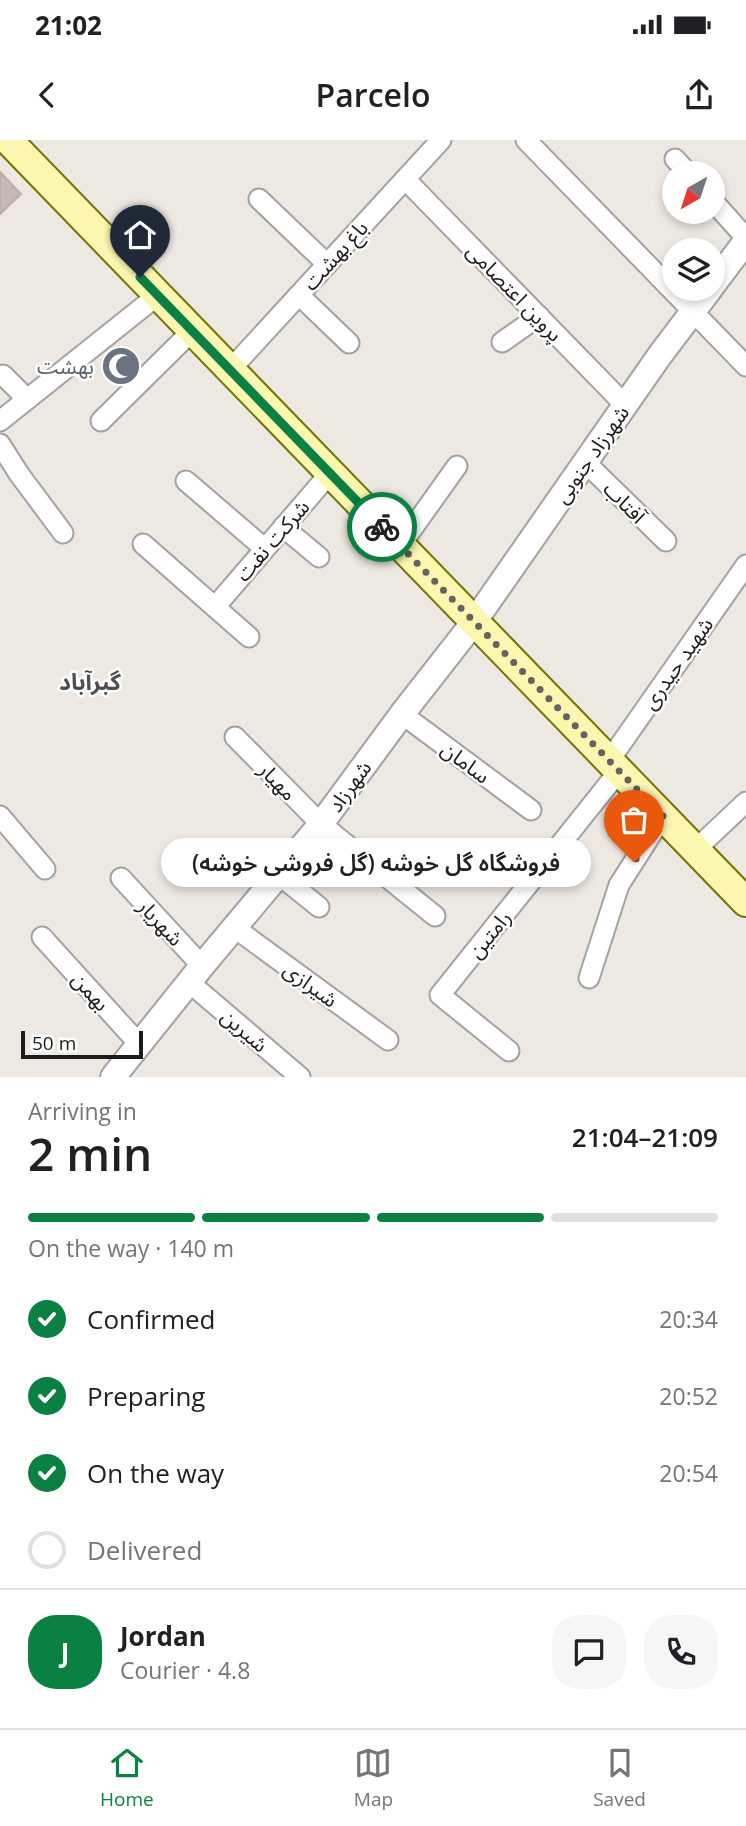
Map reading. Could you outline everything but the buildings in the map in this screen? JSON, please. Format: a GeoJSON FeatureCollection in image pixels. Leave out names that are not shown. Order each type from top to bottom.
{"type":"FeatureCollection","features":[{"type":"Feature","properties":{"kind":"main road"},"geometry":{"type":"LineString","coordinates":[[9,140],[746,902]]}},
{"type":"Feature","properties":{"kind":"street","name":"باغ بهشت"},"geometry":{"type":"LineString","coordinates":[[230,370],[441,140]]}},
{"type":"Feature","properties":{"kind":"street"},"geometry":{"type":"LineString","coordinates":[[526,140],[746,366]]}},
{"type":"Feature","properties":{"kind":"street","name":"پروین اعتصامی"},"geometry":{"type":"LineString","coordinates":[[405,179],[625,405]]}},
{"type":"Feature","properties":{"kind":"street"},"geometry":{"type":"LineString","coordinates":[[259,199],[327,264]]}},
{"type":"Feature","properties":{"kind":"street"},"geometry":{"type":"LineString","coordinates":[[725,215],[746,239]]}},
{"type":"Feature","properties":{"kind":"street","name":"شهرزاد جنوبی"},"geometry":{"type":"LineString","coordinates":[[725,268],[746,239]]}},
{"type":"Feature","properties":{"kind":"street"},"geometry":{"type":"LineString","coordinates":[[0,421],[158,295]]}},
{"type":"Feature","properties":{"kind":"street"},"geometry":{"type":"LineString","coordinates":[[299,295],[349,343]]}},
{"type":"Feature","properties":{"kind":"street","name":"شهرزاد جنوبی"},"geometry":{"type":"LineString","coordinates":[[474,622],[701,301]]}},
{"type":"Feature","properties":{"kind":"street"},"geometry":{"type":"LineString","coordinates":[[502,342],[539,316]]}},
{"type":"Feature","properties":{"kind":"street"},"geometry":{"type":"LineString","coordinates":[[101,421],[192,331]]}},
{"type":"Feature","properties":{"kind":"street"},"geometry":{"type":"LineString","coordinates":[[3,375],[27,399]]}},
{"type":"Feature","properties":{"kind":"street"},"geometry":{"type":"LineString","coordinates":[[0,444],[63,533]]}},
{"type":"Feature","properties":{"kind":"street","name":"آفتاب"},"geometry":{"type":"LineString","coordinates":[[585,462],[666,541]]}},
{"type":"Feature","properties":{"kind":"street"},"geometry":{"type":"LineString","coordinates":[[400,546],[457,466]]}},
{"type":"Feature","properties":{"kind":"street","name":"شرکت نفت"},"geometry":{"type":"LineString","coordinates":[[215,607],[330,472]]}},
{"type":"Feature","properties":{"kind":"street"},"geometry":{"type":"LineString","coordinates":[[186,481],[264,548]]}},
{"type":"Feature","properties":{"kind":"street"},"geometry":{"type":"LineString","coordinates":[[283,527],[319,556]]}},
{"type":"Feature","properties":{"kind":"street"},"geometry":{"type":"LineString","coordinates":[[143,544],[249,637]]}},
{"type":"Feature","properties":{"kind":"street","name":"شهید حیدری"},"geometry":{"type":"LineString","coordinates":[[614,766],[746,565]]}},
{"type":"Feature","properties":{"kind":"street","name":"شهرزاد"},"geometry":{"type":"LineString","coordinates":[[113,1077],[321,824],[474,622]]}},
{"type":"Feature","properties":{"kind":"street","name":"سامان"},"geometry":{"type":"LineString","coordinates":[[402,714],[531,810]]}},
{"type":"Feature","properties":{"kind":"street","name":"مهیار"},"geometry":{"type":"LineString","coordinates":[[235,737],[321,824],[435,916]]}},
{"type":"Feature","properties":{"kind":"street","name":"رامتین"},"geometry":{"type":"LineString","coordinates":[[509,1051],[440,995],[614,766]]}},
{"type":"Feature","properties":{"kind":"street"},"geometry":{"type":"LineString","coordinates":[[695,850],[746,802]]}},
{"type":"Feature","properties":{"kind":"street"},"geometry":{"type":"LineString","coordinates":[[0,816],[45,869]]}},
{"type":"Feature","properties":{"kind":"street"},"geometry":{"type":"LineString","coordinates":[[589,978],[619,884],[663,816]]}},
{"type":"Feature","properties":{"kind":"street"},"geometry":{"type":"LineString","coordinates":[[278,874],[319,907]]}},
{"type":"Feature","properties":{"kind":"street","name":"شهریار"},"geometry":{"type":"LineString","coordinates":[[121,878],[196,974]]}},
{"type":"Feature","properties":{"kind":"street","name":"شیرازی"},"geometry":{"type":"LineString","coordinates":[[234,928],[388,1040]]}},
{"type":"Feature","properties":{"kind":"street","name":"بهمن"},"geometry":{"type":"LineString","coordinates":[[42,937],[140,1045]]}},
{"type":"Feature","properties":{"kind":"street","name":"شیرین"},"geometry":{"type":"LineString","coordinates":[[196,974],[300,1077]]}},
{"type":"Feature","properties":{"kind":"way so far"},"geometry":{"type":"LineString","coordinates":[[382,527],[663,816],[634,862]]}},
{"type":"Feature","properties":{"kind":"place","name":"بهشت"},"geometry":{"type":"Point","coordinates":[121,366]}},
{"type":"Feature","properties":{"kind":"place","name":"فروشگاه گل خوشه (گل فروشی خوشه)"},"geometry":{"type":"Point","coordinates":[634,862]}},
{"type":"Feature","properties":{"kind":"district","name":"گبرآباد"},"geometry":{"type":"Point","coordinates":[90,681]}},
{"type":"Feature","properties":{"kind":"route"},"geometry":{"type":"LineString","coordinates":[[140,277],[382,527]]}}]}
